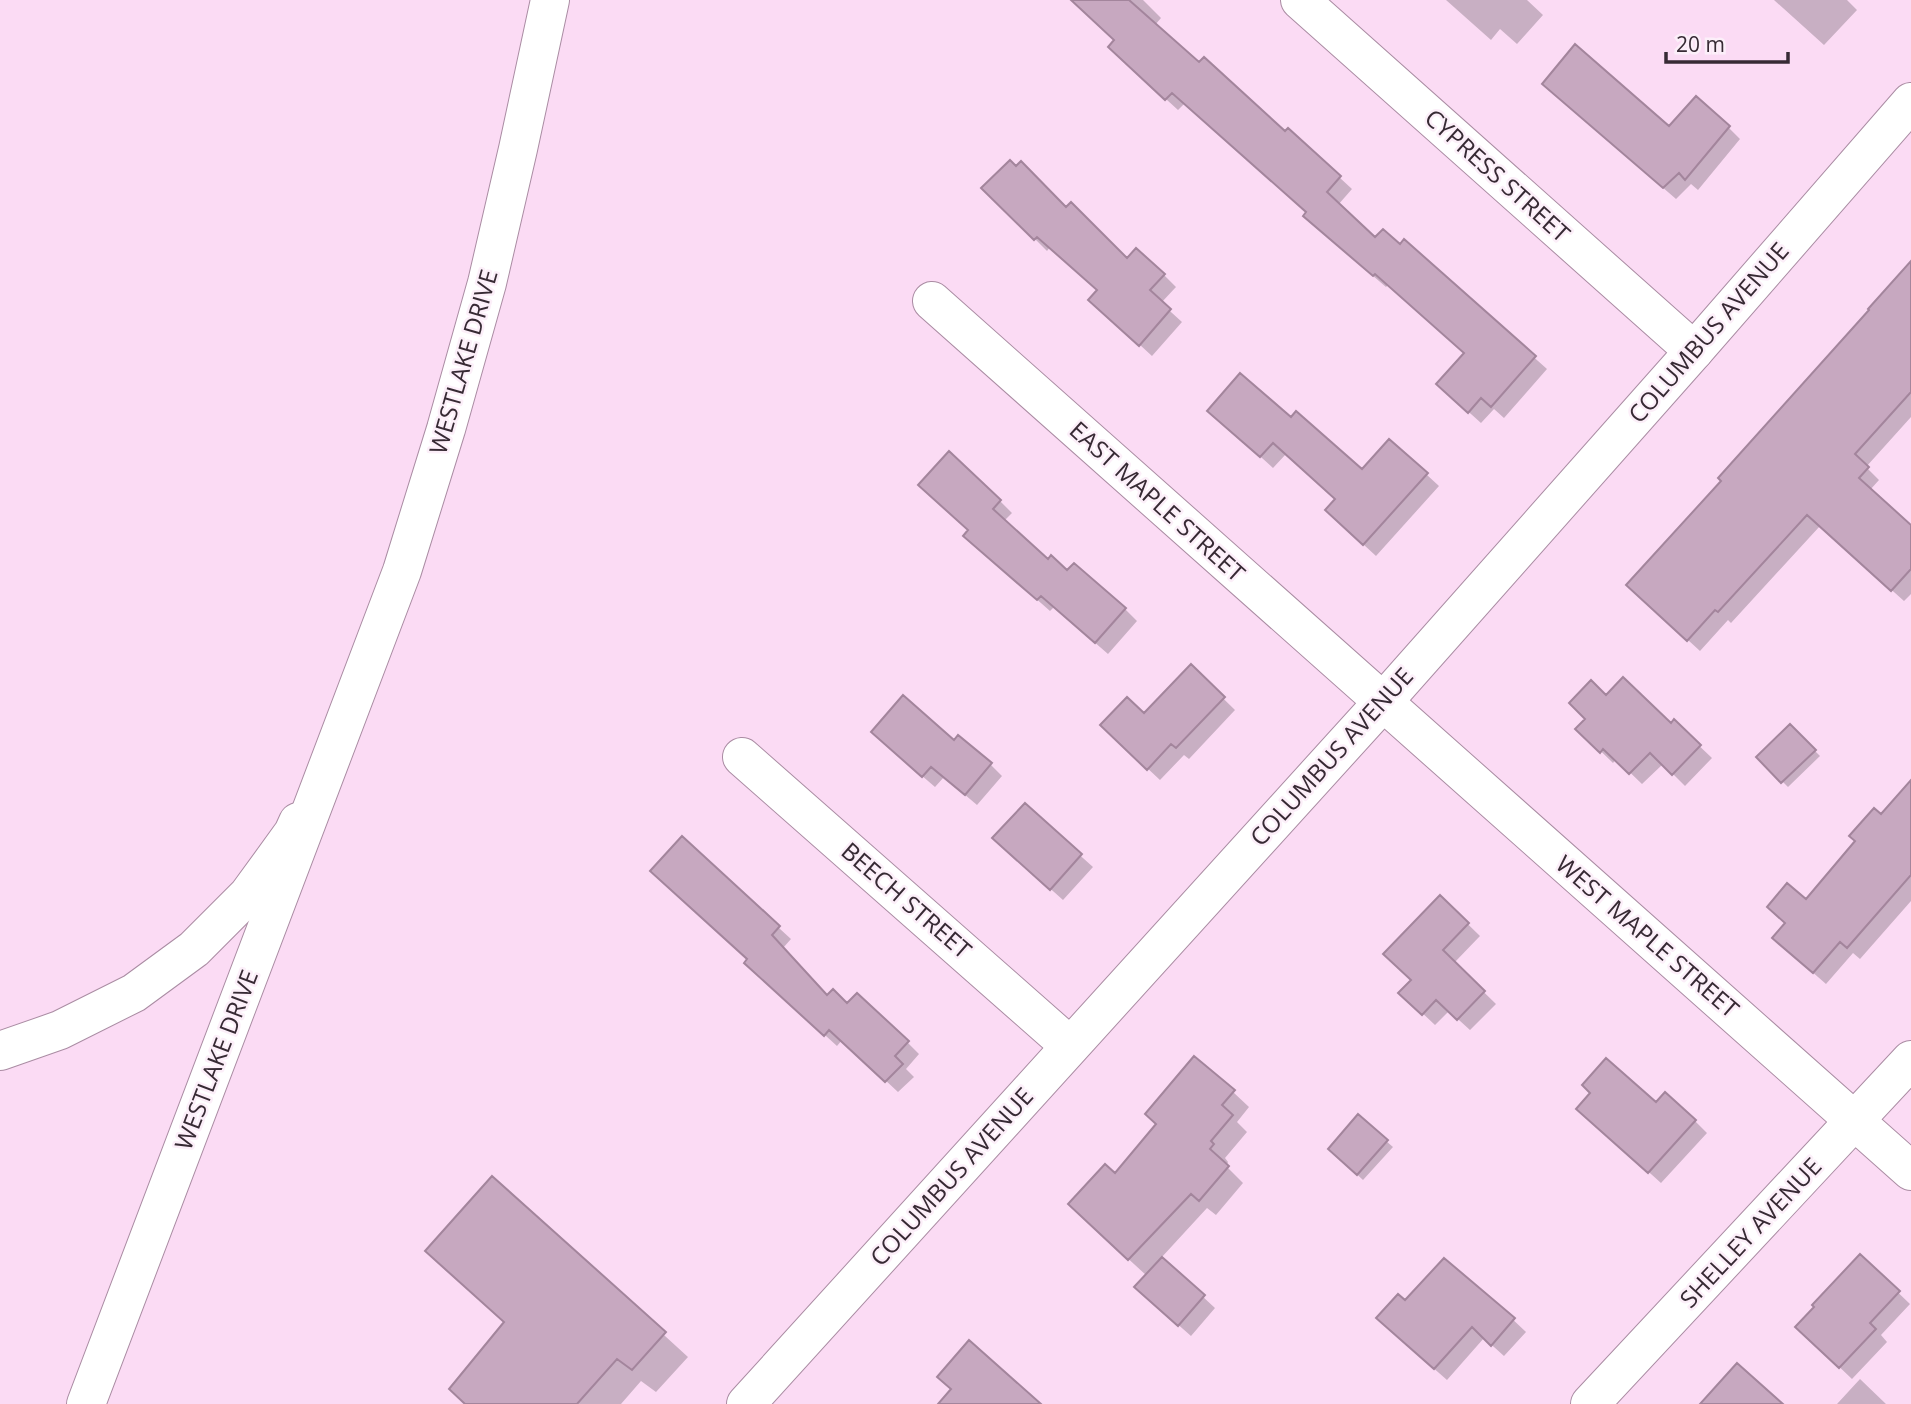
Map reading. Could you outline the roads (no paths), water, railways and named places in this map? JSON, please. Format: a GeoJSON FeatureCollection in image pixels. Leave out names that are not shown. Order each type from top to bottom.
{"type":"FeatureCollection","features":[{"type":"Feature","properties":{"kind":"street","name":"WESTLAKE DRIVE"},"geometry":{"type":"LineString","coordinates":[[86,1404],[402,571],[487,283],[550,0]]}},
{"type":"Feature","properties":{"kind":"street","name":"CYPRESS STREET"},"geometry":{"type":"LineString","coordinates":[[1300,0],[1694,351]]}},
{"type":"Feature","properties":{"kind":"street","name":"COLUMBUS AVENUE"},"geometry":{"type":"LineString","coordinates":[[756,1400],[1070,1046],[1382,703],[1911,102]]}},
{"type":"Feature","properties":{"kind":"street","name":"EAST MAPLE STREET"},"geometry":{"type":"LineString","coordinates":[[932,301],[1382,703]]}},
{"type":"Feature","properties":{"kind":"street","name":"WEST MAPLE STREET"},"geometry":{"type":"LineString","coordinates":[[1382,703],[1911,1171]]}},
{"type":"Feature","properties":{"kind":"street","name":"WESTLAKE DRIVE"},"geometry":{"type":"LineString","coordinates":[[0,1051],[60,1030],[134,993],[194,949],[248,895],[293,833],[348,715]]}},
{"type":"Feature","properties":{"kind":"street","name":"BEECH STREET"},"geometry":{"type":"LineString","coordinates":[[742,757],[1070,1046]]}},
{"type":"Feature","properties":{"kind":"street","name":"SHELLEY AVENUE"},"geometry":{"type":"LineString","coordinates":[[1590,1404],[1911,1060]]}}]}
